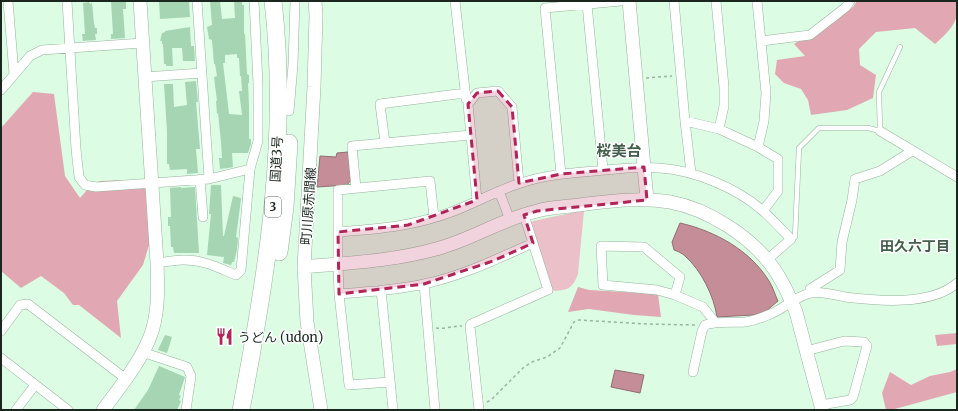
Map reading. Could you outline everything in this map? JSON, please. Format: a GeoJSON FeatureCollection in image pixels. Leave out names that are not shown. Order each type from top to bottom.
{"type":"FeatureCollection","features":[{"type":"Feature","properties":{"kind":"highway","name":"国道3号"},"geometry":{"type":"LineString","coordinates":[[243,408],[273,205],[277,154],[278,64],[273,1]]}},
{"type":"Feature","properties":{"kind":"highway","name":"国道3号"},"geometry":{"type":"LineString","coordinates":[[243,408],[271,307],[284,214],[288,161],[289,111],[289,64],[284,1]]}},
{"type":"Feature","properties":{"kind":"street"},"geometry":{"type":"LineString","coordinates":[[8,1],[14,74]]}},
{"type":"Feature","properties":{"kind":"street"},"geometry":{"type":"LineString","coordinates":[[67,1],[76,149],[79,177],[85,185],[151,184],[205,179],[250,169]]}},
{"type":"Feature","properties":{"kind":"street"},"geometry":{"type":"LineString","coordinates":[[102,410],[126,379],[150,336],[154,323],[157,295],[157,263],[140,1]]}},
{"type":"Feature","properties":{"kind":"street"},"geometry":{"type":"LineString","coordinates":[[197,1],[202,73],[205,179],[203,217]]}},
{"type":"Feature","properties":{"kind":"street"},"geometry":{"type":"LineString","coordinates":[[157,263],[193,260],[236,275],[241,270],[250,169],[258,141],[258,84],[254,1]]}},
{"type":"Feature","properties":{"kind":"street"},"geometry":{"type":"LineString","coordinates":[[289,111],[293,65],[295,1]]}},
{"type":"Feature","properties":{"kind":"street","name":"町川原赤間線"},"geometry":{"type":"LineString","coordinates":[[314,1],[316,38],[304,267],[307,322],[321,410]]}},
{"type":"Feature","properties":{"kind":"street"},"geometry":{"type":"LineString","coordinates":[[455,1],[465,93],[468,104],[477,200]]}},
{"type":"Feature","properties":{"kind":"street"},"geometry":{"type":"LineString","coordinates":[[561,174],[545,8],[621,1]]}},
{"type":"Feature","properties":{"kind":"street"},"geometry":{"type":"LineString","coordinates":[[629,1],[647,200]]}},
{"type":"Feature","properties":{"kind":"street"},"geometry":{"type":"LineString","coordinates":[[674,1],[691,173]]}},
{"type":"Feature","properties":{"kind":"street"},"geometry":{"type":"LineString","coordinates":[[716,1],[724,87],[724,106],[719,129]]}},
{"type":"Feature","properties":{"kind":"street"},"geometry":{"type":"LineString","coordinates":[[757,1],[766,93],[764,121],[758,147]]}},
{"type":"Feature","properties":{"kind":"street"},"geometry":{"type":"LineString","coordinates":[[761,41],[810,35],[846,7],[850,1]]}},
{"type":"Feature","properties":{"kind":"street"},"geometry":{"type":"LineString","coordinates":[[587,4],[603,170]]}},
{"type":"Feature","properties":{"kind":"street"},"geometry":{"type":"LineString","coordinates":[[1,90],[30,56],[42,50],[142,43]]}},
{"type":"Feature","properties":{"kind":"street"},"geometry":{"type":"LineString","coordinates":[[144,77],[202,73]]}},
{"type":"Feature","properties":{"kind":"street"},"geometry":{"type":"LineString","coordinates":[[468,104],[476,93],[498,91],[512,107],[519,183]]}},
{"type":"Feature","properties":{"kind":"street"},"geometry":{"type":"LineString","coordinates":[[385,143],[380,104],[465,93]]}},
{"type":"Feature","properties":{"kind":"street"},"geometry":{"type":"LineString","coordinates":[[685,121],[719,129],[758,147],[778,159],[778,191],[763,211]]}},
{"type":"Feature","properties":{"kind":"street"},"geometry":{"type":"LineString","coordinates":[[880,131],[957,177]]}},
{"type":"Feature","properties":{"kind":"street"},"geometry":{"type":"LineString","coordinates":[[356,188],[352,146],[471,135]]}},
{"type":"Feature","properties":{"kind":"street"},"geometry":{"type":"LineString","coordinates":[[812,292],[810,289],[840,270],[842,242],[852,200],[855,179],[880,171],[912,151]]}},
{"type":"Feature","properties":{"kind":"street"},"geometry":{"type":"LineString","coordinates":[[338,232],[408,225],[454,211],[519,183],[561,174],[644,167],[660,168],[691,173],[726,187],[763,211],[791,239],[767,260]]}},
{"type":"Feature","properties":{"kind":"street"},"geometry":{"type":"LineString","coordinates":[[390,382],[349,386],[339,294],[338,190],[430,181],[434,217]]}},
{"type":"Feature","properties":{"kind":"street"},"geometry":{"type":"LineString","coordinates":[[499,191],[510,220]]}},
{"type":"Feature","properties":{"kind":"street"},"geometry":{"type":"LineString","coordinates":[[304,267],[396,258],[436,249],[537,211],[596,203],[647,200],[670,202],[690,207],[709,215],[740,234],[767,260],[774,268],[791,301],[822,407],[850,400],[853,397],[867,346],[864,342],[844,341],[806,351]]}},
{"type":"Feature","properties":{"kind":"street"},"geometry":{"type":"LineString","coordinates":[[478,408],[470,326],[548,290],[524,215]]}},
{"type":"Feature","properties":{"kind":"street"},"geometry":{"type":"LineString","coordinates":[[339,294],[424,284],[457,275],[533,243]]}},
{"type":"Feature","properties":{"kind":"street"},"geometry":{"type":"LineString","coordinates":[[675,295],[680,277],[644,247],[601,246],[603,285],[657,290],[675,295],[703,307],[715,322]]}},
{"type":"Feature","properties":{"kind":"street"},"geometry":{"type":"LineString","coordinates":[[693,372],[702,331],[705,325],[715,322],[746,322],[769,315],[791,301],[812,292],[870,300],[909,299],[927,297],[943,292],[957,283]]}},
{"type":"Feature","properties":{"kind":"street"},"geometry":{"type":"LineString","coordinates":[[424,284],[435,410]]}},
{"type":"Feature","properties":{"kind":"street"},"geometry":{"type":"LineString","coordinates":[[381,290],[393,410]]}},
{"type":"Feature","properties":{"kind":"street"},"geometry":{"type":"LineString","coordinates":[[1,331],[20,305],[28,304],[126,379]]}},
{"type":"Feature","properties":{"kind":"street"},"geometry":{"type":"LineString","coordinates":[[142,352],[187,367],[191,376],[186,410]]}},
{"type":"Feature","properties":{"kind":"street"},"geometry":{"type":"LineString","coordinates":[[1,358],[68,410]]}},
{"type":"Feature","properties":{"kind":"street"},"geometry":{"type":"LineString","coordinates":[[16,410],[35,384]]}},
{"type":"Feature","properties":{"kind":"lane"},"geometry":{"type":"LineString","coordinates":[[791,239],[795,237],[799,148],[819,128],[868,128],[880,131],[879,92],[900,48]]}},
{"type":"Feature","properties":{"kind":"path"},"geometry":{"type":"LineString","coordinates":[[636,78],[682,76]]}},
{"type":"Feature","properties":{"kind":"path"},"geometry":{"type":"LineString","coordinates":[[478,408],[491,400],[523,368],[532,362],[547,357],[560,348],[574,322],[579,320],[646,324],[705,325]]}},
{"type":"Feature","properties":{"kind":"path"},"geometry":{"type":"LineString","coordinates":[[428,327],[444,328],[452,326],[470,326]]}},
{"type":"Feature","properties":{"kind":"highlighted area"},"geometry":{"type":"Polygon","coordinates":[[[498,91],[512,107],[519,183],[561,174],[644,167],[647,200],[537,211],[524,215],[533,243],[493,261],[424,284],[339,294],[338,232],[408,225],[477,200],[468,104],[477,93],[498,91]]]}},
{"type":"Feature","properties":{"kind":"shaded area"},"geometry":{"type":"Polygon","coordinates":[[[857,1],[957,1],[957,13],[956,19],[951,27],[935,44],[915,28],[876,32],[859,49],[860,65],[876,75],[873,98],[847,110],[811,115],[808,100],[801,89],[784,83],[775,74],[777,60],[805,56],[794,44],[853,7],[857,1]]]}},
{"type":"Feature","properties":{"kind":"shaded area"},"geometry":{"type":"Polygon","coordinates":[[[33,92],[54,94],[65,176],[80,198],[93,183],[101,181],[124,180],[144,188],[151,196],[154,229],[143,265],[117,301],[121,338],[79,305],[73,305],[64,293],[41,276],[21,288],[1,271],[1,128],[33,92]]]}},
{"type":"Feature","properties":{"kind":"shaded area"},"geometry":{"type":"Polygon","coordinates":[[[348,152],[351,180],[347,185],[317,187],[320,156],[336,157],[337,153],[348,152]]]}},
{"type":"Feature","properties":{"kind":"shaded area"},"geometry":{"type":"Polygon","coordinates":[[[584,210],[578,274],[574,283],[568,288],[552,291],[529,222],[584,210]]]}},
{"type":"Feature","properties":{"kind":"shaded area"},"geometry":{"type":"Polygon","coordinates":[[[680,223],[706,231],[742,251],[761,270],[770,283],[778,301],[765,312],[753,315],[717,317],[710,292],[696,268],[685,256],[674,250],[672,242],[680,223]]]}},
{"type":"Feature","properties":{"kind":"shaded area"},"geometry":{"type":"Polygon","coordinates":[[[578,287],[589,290],[658,294],[661,317],[589,309],[568,312],[578,287]]]}},
{"type":"Feature","properties":{"kind":"shaded area"},"geometry":{"type":"Polygon","coordinates":[[[957,333],[957,344],[937,346],[935,335],[957,333]]]}},
{"type":"Feature","properties":{"kind":"shaded area"},"geometry":{"type":"Polygon","coordinates":[[[957,369],[957,392],[891,410],[886,410],[882,393],[890,372],[911,385],[930,376],[957,369]]]}},
{"type":"Feature","properties":{"kind":"shaded area"},"geometry":{"type":"Polygon","coordinates":[[[615,370],[644,375],[640,393],[611,387],[615,370]]]}},
{"type":"Feature","properties":{"kind":"building"},"geometry":{"type":"Polygon","coordinates":[[[111,1],[126,1],[126,9],[123,9],[125,38],[111,39],[111,34],[113,34],[111,1]]]}},
{"type":"Feature","properties":{"kind":"building"},"geometry":{"type":"Polygon","coordinates":[[[159,1],[189,1],[190,17],[160,19],[159,1]]]}},
{"type":"Feature","properties":{"kind":"building"},"geometry":{"type":"Polygon","coordinates":[[[210,1],[220,1],[222,19],[235,18],[234,1],[242,1],[242,5],[244,5],[244,34],[247,74],[249,75],[249,139],[251,139],[251,144],[248,153],[232,153],[233,167],[220,169],[219,158],[222,158],[221,142],[214,77],[217,76],[214,64],[212,40],[209,39],[207,27],[212,25],[210,1]],[[237,54],[225,55],[225,63],[223,63],[229,114],[242,115],[239,91],[242,91],[241,76],[239,58],[237,58],[237,54]]]}},
{"type":"Feature","properties":{"kind":"building"},"geometry":{"type":"Polygon","coordinates":[[[89,2],[90,4],[92,3],[94,23],[95,28],[97,28],[97,34],[95,34],[96,40],[83,41],[82,34],[85,34],[83,3],[89,2]]]}},
{"type":"Feature","properties":{"kind":"building"},"geometry":{"type":"Polygon","coordinates":[[[190,27],[191,46],[194,46],[195,61],[183,61],[182,48],[172,48],[173,66],[166,66],[166,64],[164,64],[163,44],[162,41],[160,41],[162,33],[165,31],[190,27]]]}},
{"type":"Feature","properties":{"kind":"building"},"geometry":{"type":"Polygon","coordinates":[[[196,81],[198,102],[196,102],[200,149],[196,149],[198,173],[187,174],[187,169],[170,170],[169,164],[167,164],[167,131],[164,84],[173,84],[174,107],[187,105],[185,82],[196,81]]]}},
{"type":"Feature","properties":{"kind":"building"},"geometry":{"type":"Polygon","coordinates":[[[211,185],[221,185],[223,236],[233,196],[241,198],[236,237],[238,238],[237,250],[234,262],[232,262],[231,265],[223,263],[224,257],[207,255],[211,214],[209,214],[211,185]]]}},
{"type":"Feature","properties":{"kind":"building"},"geometry":{"type":"Polygon","coordinates":[[[195,187],[199,253],[174,253],[173,247],[171,247],[170,226],[168,226],[168,217],[171,217],[170,188],[195,187]]]}},
{"type":"Feature","properties":{"kind":"building"},"geometry":{"type":"Polygon","coordinates":[[[165,335],[172,337],[167,353],[158,350],[165,335]]]}},
{"type":"Feature","properties":{"kind":"building"},"geometry":{"type":"Polygon","coordinates":[[[159,366],[185,377],[179,395],[181,396],[179,400],[181,401],[177,410],[134,410],[148,390],[159,366]]]}},
{"type":"Feature","properties":{"kind":"place","name":"うどん (udon)"},"geometry":{"type":"Point","coordinates":[225,337]}},
{"type":"Feature","properties":{"kind":"district","name":"桜美台"},"geometry":{"type":"Point","coordinates":[619,151]}},
{"type":"Feature","properties":{"kind":"district","name":"田久六丁目"},"geometry":{"type":"Point","coordinates":[915,246]}}]}
